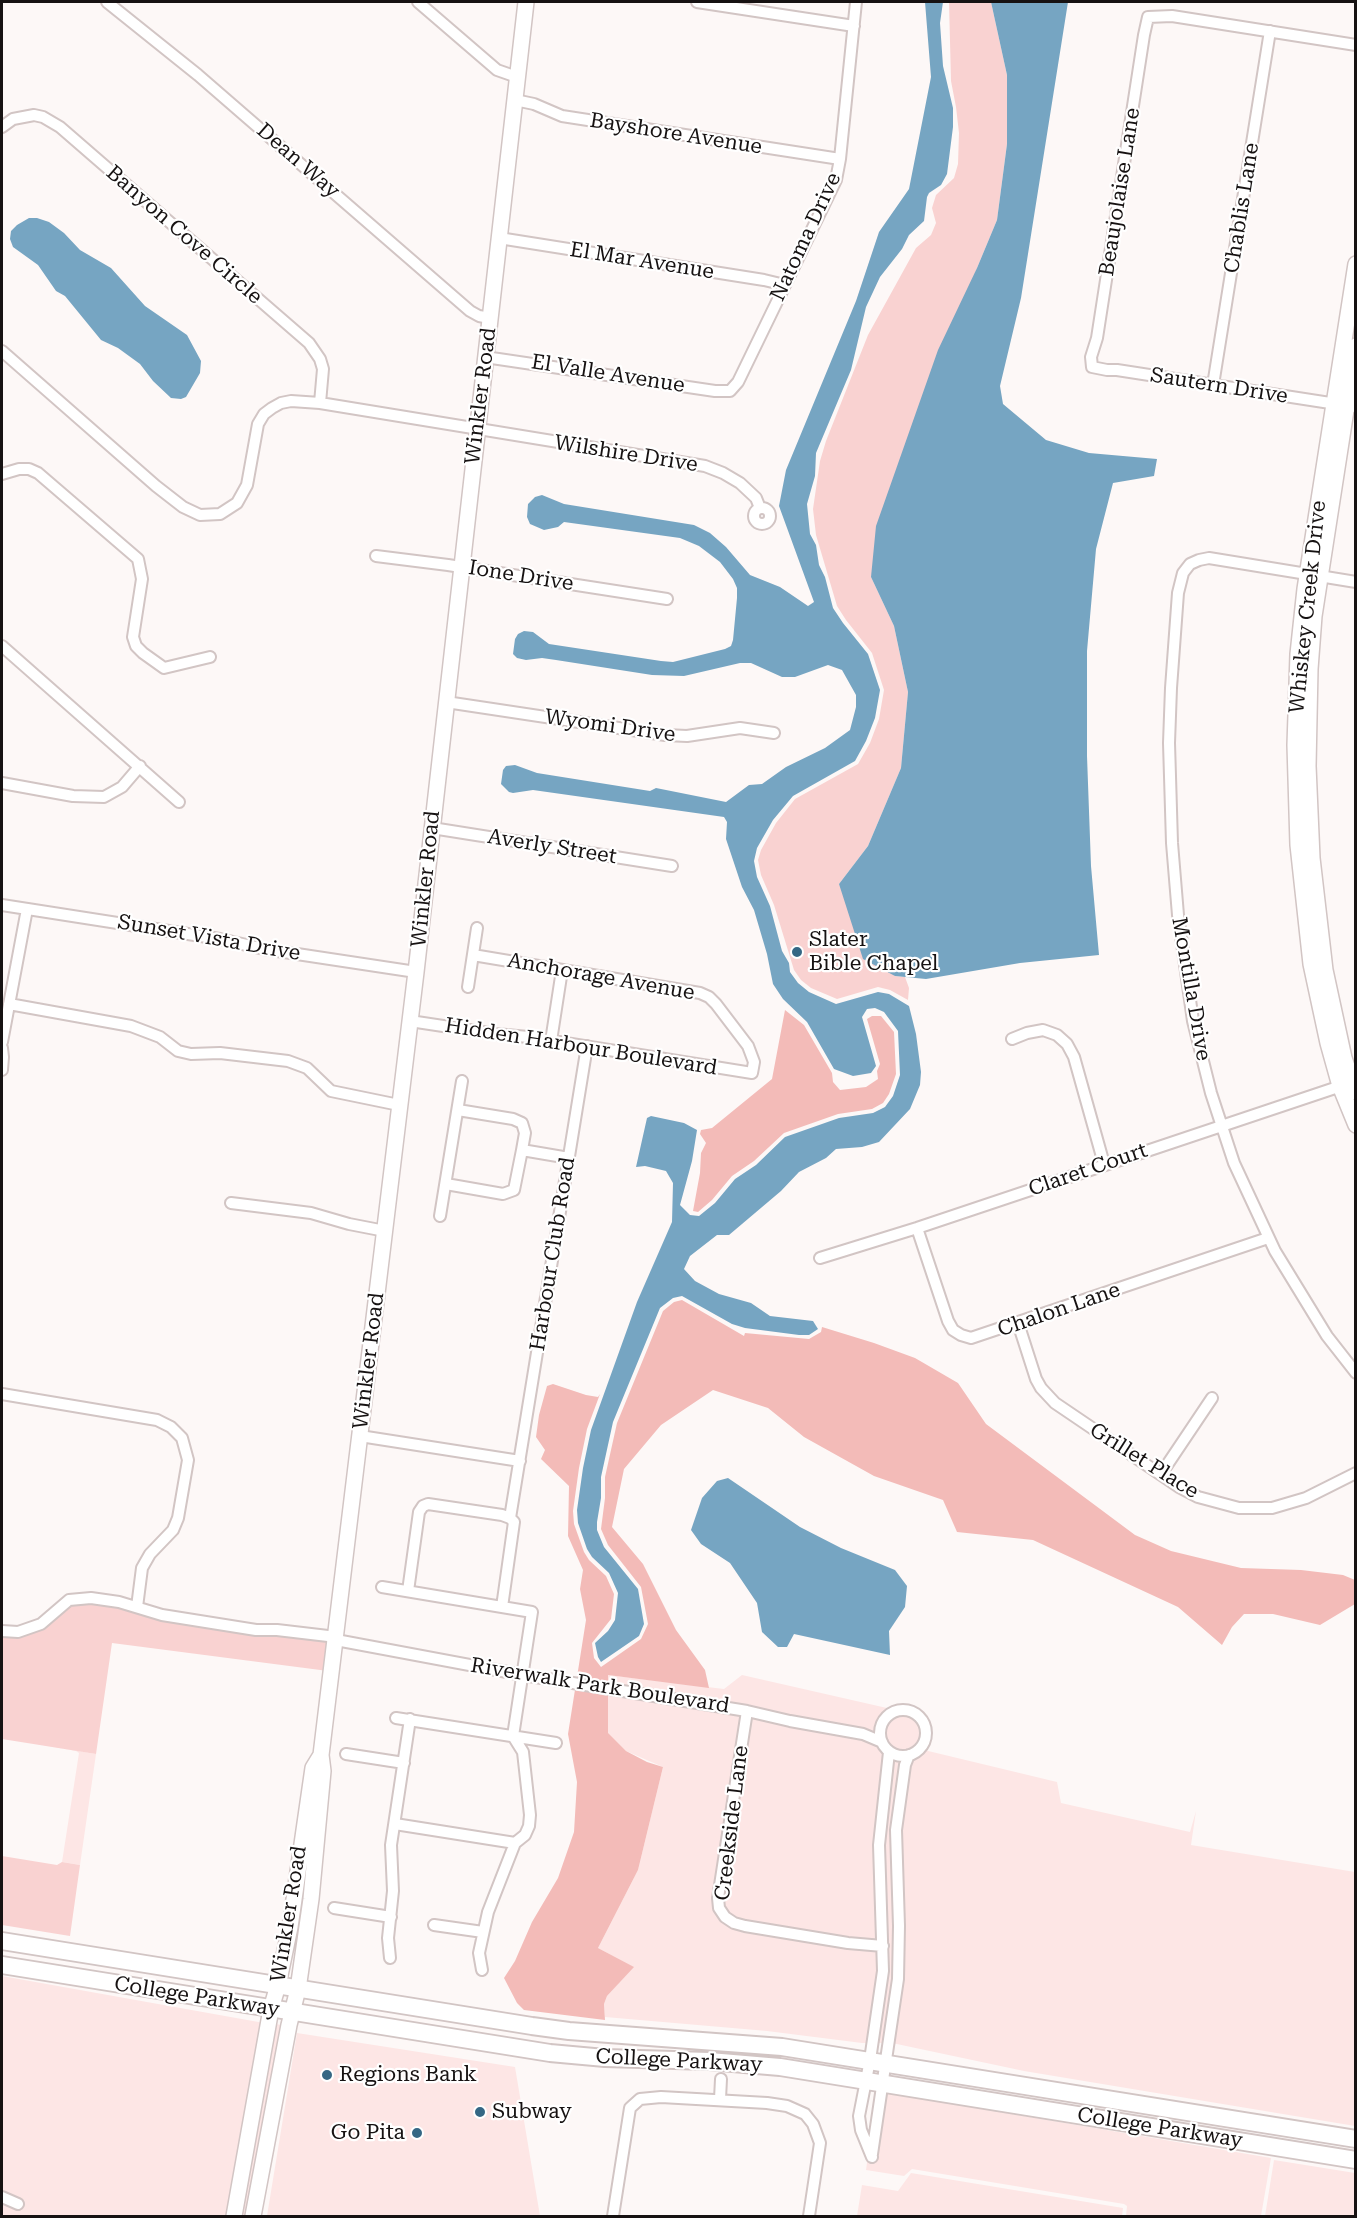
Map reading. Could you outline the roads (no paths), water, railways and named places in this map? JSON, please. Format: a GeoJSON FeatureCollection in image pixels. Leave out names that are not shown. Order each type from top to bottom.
{"type":"FeatureCollection","features":[{"type":"Feature","properties":{"kind":"main road","name":"College Parkway"},"geometry":{"type":"LineString","coordinates":[[2,1941],[569,2031],[782,2047],[1356,2139]]}},
{"type":"Feature","properties":{"kind":"main road"},"geometry":{"type":"LineString","coordinates":[[90,1979],[93,1956]]}},
{"type":"Feature","properties":{"kind":"main road","name":"College Parkway"},"geometry":{"type":"LineString","coordinates":[[2,1965],[550,2053],[606,2058],[745,2063],[883,2083],[1356,2160]]}},
{"type":"Feature","properties":{"kind":"main road"},"geometry":{"type":"LineString","coordinates":[[1296,2150],[1302,2142],[1311,2139],[1356,2145]]}},
{"type":"Feature","properties":{"kind":"street","name":"Dean Way"},"geometry":{"type":"LineString","coordinates":[[107,2],[198,75],[470,311],[490,318]]}},
{"type":"Feature","properties":{"kind":"street"},"geometry":{"type":"LineString","coordinates":[[418,2],[497,70],[517,77]]}},
{"type":"Feature","properties":{"kind":"street","name":"Winkler Road"},"geometry":{"type":"LineString","coordinates":[[254,2217],[291,2012],[298,1989],[317,1844],[323,1771],[321,1755],[416,972],[526,2]]}},
{"type":"Feature","properties":{"kind":"street"},"geometry":{"type":"LineString","coordinates":[[697,2],[854,26]]}},
{"type":"Feature","properties":{"kind":"street","name":"Natoma Drive"},"geometry":{"type":"LineString","coordinates":[[730,391],[738,382],[832,189],[840,159],[856,2]]}},
{"type":"Feature","properties":{"kind":"street","name":"Beaujolaise Lane"},"geometry":{"type":"LineString","coordinates":[[1092,367],[1091,357],[1099,327],[1144,35],[1149,17],[1172,16],[1270,31]]}},
{"type":"Feature","properties":{"kind":"street"},"geometry":{"type":"LineString","coordinates":[[1270,31],[1356,45]]}},
{"type":"Feature","properties":{"kind":"street","name":"Chablis Lane"},"geometry":{"type":"LineString","coordinates":[[1213,385],[1270,31]]}},
{"type":"Feature","properties":{"kind":"street","name":"Bayshore Avenue"},"geometry":{"type":"LineString","coordinates":[[515,100],[534,104],[562,116],[840,159]]}},
{"type":"Feature","properties":{"kind":"street","name":"Banyon Cove Circle"},"geometry":{"type":"LineString","coordinates":[[2,127],[13,119],[33,115],[53,121],[309,343],[320,359],[323,369],[320,403]]}},
{"type":"Feature","properties":{"kind":"street","name":"El Mar Avenue"},"geometry":{"type":"LineString","coordinates":[[499,238],[785,285]]}},
{"type":"Feature","properties":{"kind":"street","name":"Whiskey Creek Drive"},"geometry":{"type":"LineString","coordinates":[[1345,406],[1356,264]]}},
{"type":"Feature","properties":{"kind":"street","name":"Whiskey Creek Drive"},"geometry":{"type":"LineString","coordinates":[[1356,346],[1313,575],[1314,616],[1308,719],[1309,824],[1316,910],[1325,970],[1351,1086],[1356,1125]]}},
{"type":"Feature","properties":{"kind":"street"},"geometry":{"type":"LineString","coordinates":[[2,351],[156,486],[183,507],[200,515],[220,514],[230,510],[243,494],[249,476],[256,432],[264,414],[281,403],[291,400],[320,403],[477,430]]}},
{"type":"Feature","properties":{"kind":"street","name":"El Valle Avenue"},"geometry":{"type":"LineString","coordinates":[[485,357],[716,391],[730,391]]}},
{"type":"Feature","properties":{"kind":"street","name":"Sautern Drive"},"geometry":{"type":"LineString","coordinates":[[1092,367],[1345,406]]}},
{"type":"Feature","properties":{"kind":"street","name":"Wilshire Drive"},"geometry":{"type":"LineString","coordinates":[[477,430],[705,466],[740,483],[756,498],[760,508]]}},
{"type":"Feature","properties":{"kind":"street"},"geometry":{"type":"LineString","coordinates":[[2,474],[19,469],[29,469],[38,473],[138,559],[142,579],[133,637],[136,646],[143,653],[165,668],[210,657]]}},
{"type":"Feature","properties":{"kind":"street","name":"Ione Drive"},"geometry":{"type":"LineString","coordinates":[[376,556],[667,599]]}},
{"type":"Feature","properties":{"kind":"street","name":"Montilla Drive"},"geometry":{"type":"LineString","coordinates":[[1313,575],[1209,558],[1199,560],[1186,569],[1179,583],[1171,688],[1169,743],[1172,843],[1178,915],[1193,1021],[1221,1126],[1268,1238],[1309,1308],[1356,1373]]}},
{"type":"Feature","properties":{"kind":"street"},"geometry":{"type":"LineString","coordinates":[[1313,575],[1356,582]]}},
{"type":"Feature","properties":{"kind":"street"},"geometry":{"type":"LineString","coordinates":[[2,646],[179,802]]}},
{"type":"Feature","properties":{"kind":"street","name":"Wyomi Drive"},"geometry":{"type":"LineString","coordinates":[[446,702],[665,735],[687,736],[740,728],[774,733]]}},
{"type":"Feature","properties":{"kind":"street"},"geometry":{"type":"LineString","coordinates":[[2,783],[73,796],[104,797],[122,787],[140,766]]}},
{"type":"Feature","properties":{"kind":"street","name":"Averly Street"},"geometry":{"type":"LineString","coordinates":[[432,828],[672,866]]}},
{"type":"Feature","properties":{"kind":"street","name":"Sunset Vista Drive"},"geometry":{"type":"LineString","coordinates":[[2,905],[416,972]]}},
{"type":"Feature","properties":{"kind":"street"},"geometry":{"type":"LineString","coordinates":[[2,1042],[27,909]]}},
{"type":"Feature","properties":{"kind":"street"},"geometry":{"type":"LineString","coordinates":[[468,987],[477,928]]}},
{"type":"Feature","properties":{"kind":"street","name":"Anchorage Avenue"},"geometry":{"type":"LineString","coordinates":[[473,956],[691,990],[709,997],[717,1004],[748,1046],[754,1062],[752,1073]]}},
{"type":"Feature","properties":{"kind":"street"},"geometry":{"type":"LineString","coordinates":[[552,1041],[562,970]]}},
{"type":"Feature","properties":{"kind":"street"},"geometry":{"type":"LineString","coordinates":[[9,1004],[131,1026],[160,1037],[178,1051],[191,1054],[220,1053],[288,1061],[306,1068],[331,1091],[399,1105]]}},
{"type":"Feature","properties":{"kind":"street","name":"Hidden Harbour Boulevard"},"geometry":{"type":"LineString","coordinates":[[410,1021],[587,1046],[752,1073]]}},
{"type":"Feature","properties":{"kind":"street"},"geometry":{"type":"LineString","coordinates":[[1012,1039],[1043,1030],[1057,1035],[1067,1044],[1074,1057],[1104,1164]]}},
{"type":"Feature","properties":{"kind":"street","name":"Harbour Club Road"},"geometry":{"type":"LineString","coordinates":[[502,1607],[514,1522],[510,1518],[587,1046]]}},
{"type":"Feature","properties":{"kind":"street"},"geometry":{"type":"LineString","coordinates":[[2,1048],[2,1070]]}},
{"type":"Feature","properties":{"kind":"street"},"geometry":{"type":"LineString","coordinates":[[440,1216],[462,1081]]}},
{"type":"Feature","properties":{"kind":"street","name":"Claret Court"},"geometry":{"type":"LineString","coordinates":[[820,1258],[917,1228],[1221,1126],[1351,1086]]}},
{"type":"Feature","properties":{"kind":"street"},"geometry":{"type":"LineString","coordinates":[[446,1184],[504,1194],[514,1190],[525,1133],[522,1123],[513,1119],[458,1110]]}},
{"type":"Feature","properties":{"kind":"street"},"geometry":{"type":"LineString","coordinates":[[522,1150],[569,1158]]}},
{"type":"Feature","properties":{"kind":"street"},"geometry":{"type":"LineString","coordinates":[[231,1203],[311,1213],[385,1231]]}},
{"type":"Feature","properties":{"kind":"street","name":"Chalon Lane"},"geometry":{"type":"LineString","coordinates":[[917,1228],[948,1321],[953,1330],[971,1338],[1268,1238]]}},
{"type":"Feature","properties":{"kind":"street","name":"Grillet Place"},"geometry":{"type":"LineString","coordinates":[[1018,1323],[1036,1379],[1047,1396],[1064,1410],[1179,1487],[1207,1501],[1239,1508],[1261,1509],[1295,1502],[1356,1473]]}},
{"type":"Feature","properties":{"kind":"street"},"geometry":{"type":"LineString","coordinates":[[2,1394],[157,1420],[171,1427],[182,1438],[188,1460],[178,1518],[173,1530],[150,1554],[142,1568],[137,1607]]}},
{"type":"Feature","properties":{"kind":"street"},"geometry":{"type":"LineString","coordinates":[[1161,1474],[1212,1398]]}},
{"type":"Feature","properties":{"kind":"street"},"geometry":{"type":"LineString","coordinates":[[360,1436],[520,1461]]}},
{"type":"Feature","properties":{"kind":"street"},"geometry":{"type":"LineString","coordinates":[[408,1591],[419,1512],[423,1506],[428,1504],[510,1518]]}},
{"type":"Feature","properties":{"kind":"street"},"geometry":{"type":"LineString","coordinates":[[382,1587],[532,1612],[513,1736],[523,1752],[530,1815],[529,1826],[525,1835],[515,1844],[495,1892],[479,1953],[482,1970]]}},
{"type":"Feature","properties":{"kind":"street","name":"Riverwalk Park Boulevard"},"geometry":{"type":"LineString","coordinates":[[2,1631],[18,1632],[41,1624],[69,1600],[91,1598],[162,1614],[256,1630],[328,1636],[336,1640],[523,1675],[747,1710],[790,1721],[862,1734],[885,1747]]}},
{"type":"Feature","properties":{"kind":"street","name":"Creekside Lane"},"geometry":{"type":"LineString","coordinates":[[747,1710],[718,1898],[719,1908],[725,1917],[745,1926],[848,1943],[883,1946]]}},
{"type":"Feature","properties":{"kind":"street"},"geometry":{"type":"LineString","coordinates":[[862,1734],[880,1727],[885,1718],[897,1711],[907,1711],[920,1718],[926,1731],[921,1748],[909,1755],[895,1755],[885,1747]]}},
{"type":"Feature","properties":{"kind":"street"},"geometry":{"type":"LineString","coordinates":[[396,1718],[556,1743]]}},
{"type":"Feature","properties":{"kind":"street"},"geometry":{"type":"LineString","coordinates":[[390,1958],[387,1948],[393,1891],[390,1856],[410,1719]]}},
{"type":"Feature","properties":{"kind":"street"},"geometry":{"type":"LineString","coordinates":[[880,1727],[885,1747],[879,1845],[884,1971],[878,2062],[883,2083],[872,2157],[861,2130],[859,2116],[865,2081],[878,2062],[899,1957],[896,1830],[905,1765],[909,1755]]}},
{"type":"Feature","properties":{"kind":"street"},"geometry":{"type":"LineString","coordinates":[[346,1754],[404,1763]]}},
{"type":"Feature","properties":{"kind":"street","name":"Winkler Road"},"geometry":{"type":"LineString","coordinates":[[234,2217],[271,2009],[290,1927],[313,1768],[321,1755]]}},
{"type":"Feature","properties":{"kind":"street"},"geometry":{"type":"LineString","coordinates":[[394,1824],[515,1844]]}},
{"type":"Feature","properties":{"kind":"street"},"geometry":{"type":"LineString","coordinates":[[334,1908],[391,1917]]}},
{"type":"Feature","properties":{"kind":"street"},"geometry":{"type":"LineString","coordinates":[[434,1925],[483,1932]]}},
{"type":"Feature","properties":{"kind":"street"},"geometry":{"type":"LineString","coordinates":[[720,2099],[721,2079]]}},
{"type":"Feature","properties":{"kind":"street"},"geometry":{"type":"LineString","coordinates":[[613,2217],[628,2116],[634,2103],[650,2097],[720,2099],[787,2106],[805,2114],[813,2124],[820,2143],[809,2217]]}},
{"type":"Feature","properties":{"kind":"street"},"geometry":{"type":"LineString","coordinates":[[2,2197],[18,2204]]}},
{"type":"Feature","properties":{"kind":"water"},"geometry":{"type":"Polygon","coordinates":[[[925,2],[943,2],[940,23],[943,66],[953,108],[947,174],[941,185],[929,193],[924,221],[909,235],[902,249],[880,277],[866,307],[851,370],[816,453],[815,476],[807,504],[810,534],[816,545],[819,565],[825,577],[833,608],[868,654],[880,690],[875,718],[855,761],[793,796],[773,820],[757,848],[754,861],[757,877],[770,906],[782,951],[789,963],[790,972],[798,983],[809,992],[836,1004],[878,992],[889,994],[909,1006],[916,1034],[921,1072],[920,1085],[910,1109],[879,1142],[862,1147],[836,1149],[826,1158],[799,1172],[781,1191],[729,1235],[717,1235],[690,1256],[684,1269],[695,1281],[719,1294],[751,1303],[770,1316],[813,1321],[818,1329],[809,1335],[799,1335],[745,1328],[732,1324],[682,1296],[673,1298],[660,1308],[613,1422],[601,1477],[601,1498],[597,1522],[597,1530],[604,1547],[638,1589],[644,1624],[639,1636],[601,1662],[595,1643],[608,1631],[615,1620],[618,1593],[609,1573],[587,1549],[578,1523],[577,1510],[591,1430],[637,1302],[672,1222],[673,1183],[666,1171],[645,1166],[636,1167],[647,1118],[651,1116],[684,1123],[697,1130],[692,1161],[680,1205],[690,1215],[699,1216],[715,1203],[735,1179],[756,1165],[785,1137],[839,1118],[873,1113],[885,1107],[893,1096],[900,1075],[898,1031],[884,1012],[875,1008],[867,1009],[862,1017],[876,1066],[871,1073],[853,1076],[834,1069],[807,1022],[783,999],[773,984],[754,910],[742,887],[726,839],[727,822],[724,817],[533,790],[513,793],[501,784],[503,770],[506,766],[515,765],[537,773],[650,791],[656,788],[726,802],[749,785],[762,784],[786,767],[825,748],[850,730],[856,707],[856,695],[842,670],[828,665],[795,677],[782,677],[751,663],[740,663],[684,676],[652,675],[542,658],[526,660],[517,658],[513,654],[515,639],[524,631],[533,632],[549,644],[661,661],[673,662],[725,649],[731,646],[733,640],[737,598],[737,588],[733,579],[720,562],[699,546],[680,538],[564,522],[558,527],[544,530],[530,524],[527,517],[528,504],[535,497],[542,495],[564,504],[694,525],[710,533],[726,547],[750,575],[780,587],[808,606],[814,602],[779,506],[786,470],[856,301],[879,232],[909,189],[931,77],[925,2]]]}},
{"type":"Feature","properties":{"kind":"water"},"geometry":{"type":"Polygon","coordinates":[[[991,2],[1068,2],[1021,298],[1000,386],[1003,404],[1046,440],[1089,453],[1157,459],[1154,476],[1113,483],[1096,549],[1087,651],[1087,756],[1091,866],[1099,955],[1020,963],[926,979],[895,976],[863,959],[839,884],[868,846],[901,768],[908,692],[894,626],[871,577],[876,526],[938,350],[997,220],[1007,144],[1007,75],[991,2]]]}},
{"type":"Feature","properties":{"kind":"water"},"geometry":{"type":"Polygon","coordinates":[[[29,218],[49,222],[64,233],[80,250],[111,268],[145,306],[187,335],[201,361],[200,373],[186,397],[171,398],[153,381],[140,364],[118,348],[101,340],[65,296],[56,291],[38,265],[13,247],[10,239],[11,231],[29,218]]]}},
{"type":"Feature","properties":{"kind":"water"},"geometry":{"type":"Polygon","coordinates":[[[728,1478],[800,1527],[841,1548],[895,1570],[907,1586],[905,1607],[889,1631],[890,1655],[794,1634],[787,1647],[778,1647],[762,1632],[757,1603],[730,1563],[701,1544],[691,1530],[702,1498],[717,1481],[728,1478]]]}},
{"type":"Feature","properties":{"kind":"place","name":"Slater Bible Chapel"},"geometry":{"type":"Point","coordinates":[797,952]}},
{"type":"Feature","properties":{"kind":"place","name":"Regions Bank"},"geometry":{"type":"Point","coordinates":[327,2075]}},
{"type":"Feature","properties":{"kind":"place","name":"Subway"},"geometry":{"type":"Point","coordinates":[480,2112]}},
{"type":"Feature","properties":{"kind":"place","name":"Go Pita"},"geometry":{"type":"Point","coordinates":[417,2133]}}]}
